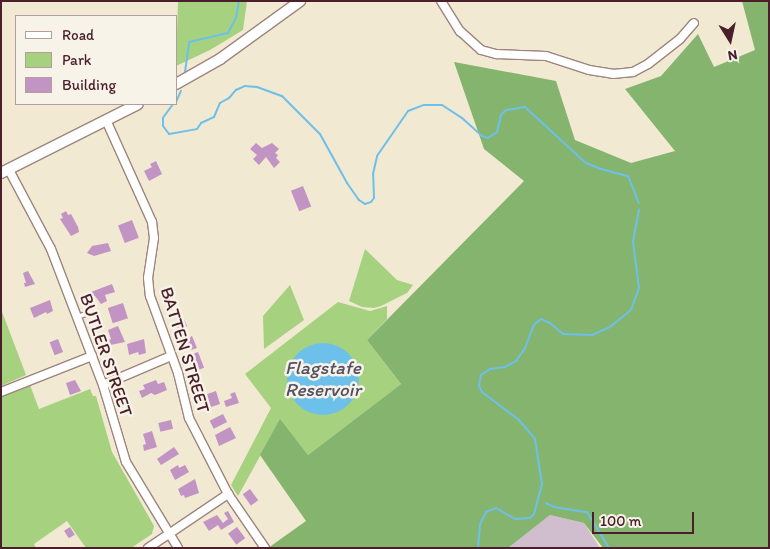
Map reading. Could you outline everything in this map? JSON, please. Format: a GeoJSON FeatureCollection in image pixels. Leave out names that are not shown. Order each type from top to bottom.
{"type":"FeatureCollection","features":[{"type":"Feature","properties":{"kind":"street"},"geometry":{"type":"LineString","coordinates":[[178,83],[220,59],[300,1]]}},
{"type":"Feature","properties":{"kind":"street"},"geometry":{"type":"LineString","coordinates":[[440,1],[460,31],[481,50],[496,54],[546,56],[589,70],[613,74],[632,72],[648,64],[680,39],[694,23]]}},
{"type":"Feature","properties":{"kind":"street"},"geometry":{"type":"LineString","coordinates":[[5,171],[136,105]]}},
{"type":"Feature","properties":{"kind":"street","name":"BATTEN STREET"},"geometry":{"type":"LineString","coordinates":[[106,120],[152,222],[154,238],[148,268],[148,287],[178,373],[193,426],[228,494],[265,548]]}},
{"type":"Feature","properties":{"kind":"street","name":"BUTLER STREET"},"geometry":{"type":"LineString","coordinates":[[5,171],[51,249],[103,385],[126,462],[178,548]]}},
{"type":"Feature","properties":{"kind":"street"},"geometry":{"type":"LineString","coordinates":[[1,392],[92,356]]}},
{"type":"Feature","properties":{"kind":"street"},"geometry":{"type":"LineString","coordinates":[[103,385],[171,356]]}},
{"type":"Feature","properties":{"kind":"street"},"geometry":{"type":"LineString","coordinates":[[148,548],[228,494]]}},
{"type":"Feature","properties":{"kind":"lane"},"geometry":{"type":"LineString","coordinates":[[77,317],[86,314]]}},
{"type":"Feature","properties":{"kind":"shaded area"},"geometry":{"type":"Polygon","coordinates":[[[550,515],[584,523],[600,548],[508,548],[550,515]]]}},
{"type":"Feature","properties":{"kind":"green space"},"geometry":{"type":"Polygon","coordinates":[[[178,1],[247,1],[243,30],[210,50],[178,65],[178,1]]]}},
{"type":"Feature","properties":{"kind":"green space"},"geometry":{"type":"Polygon","coordinates":[[[742,1],[769,1],[769,548],[603,548],[584,523],[550,515],[508,548],[268,548],[306,521],[260,455],[280,419],[308,455],[401,384],[367,340],[524,181],[484,149],[454,62],[556,81],[575,140],[631,163],[675,151],[625,89],[661,76],[698,34],[714,67],[755,50],[742,1]]]}},
{"type":"Feature","properties":{"kind":"green space"},"geometry":{"type":"Polygon","coordinates":[[[365,249],[397,280],[413,285],[407,293],[374,308],[362,307],[349,301],[365,249]]]}},
{"type":"Feature","properties":{"kind":"green space"},"geometry":{"type":"Polygon","coordinates":[[[290,285],[304,320],[264,349],[263,316],[290,285]]]}},
{"type":"Feature","properties":{"kind":"green space"},"geometry":{"type":"Polygon","coordinates":[[[338,302],[370,311],[387,306],[387,319],[367,340],[401,384],[308,455],[280,420],[238,496],[231,485],[271,408],[245,374],[338,302]]]}},
{"type":"Feature","properties":{"kind":"green space"},"geometry":{"type":"Polygon","coordinates":[[[1,309],[26,375],[1,386],[1,309]]]}},
{"type":"Feature","properties":{"kind":"green space"},"geometry":{"type":"Polygon","coordinates":[[[30,385],[39,409],[90,389],[93,396],[96,396],[112,452],[154,526],[152,534],[131,548],[86,548],[67,521],[34,544],[36,548],[1,548],[1,396],[30,385]]]}},
{"type":"Feature","properties":{"kind":"water","name":"Flagstafe Reservoir"},"geometry":{"type":"Polygon","coordinates":[[[323,343],[343,349],[353,359],[359,379],[353,399],[343,409],[323,415],[303,409],[293,399],[287,379],[293,359],[303,349],[323,343]]]}},
{"type":"Feature","properties":{"kind":"building"},"geometry":{"type":"Polygon","coordinates":[[[256,143],[262,148],[272,143],[279,149],[275,153],[278,155],[276,158],[280,162],[274,168],[266,157],[259,165],[253,159],[257,155],[250,149],[256,143]]]}},
{"type":"Feature","properties":{"kind":"building"},"geometry":{"type":"Polygon","coordinates":[[[156,161],[162,174],[149,181],[144,171],[152,167],[150,164],[156,161]]]}},
{"type":"Feature","properties":{"kind":"building"},"geometry":{"type":"Polygon","coordinates":[[[303,186],[311,206],[299,211],[291,191],[303,186]]]}},
{"type":"Feature","properties":{"kind":"building"},"geometry":{"type":"Polygon","coordinates":[[[66,211],[68,215],[71,214],[79,232],[71,236],[60,219],[63,218],[61,214],[66,211]]]}},
{"type":"Feature","properties":{"kind":"building"},"geometry":{"type":"Polygon","coordinates":[[[132,220],[139,238],[125,243],[118,225],[132,220]]]}},
{"type":"Feature","properties":{"kind":"building"},"geometry":{"type":"Polygon","coordinates":[[[108,243],[111,251],[94,256],[87,253],[92,246],[108,243]]]}},
{"type":"Feature","properties":{"kind":"building"},"geometry":{"type":"Polygon","coordinates":[[[28,271],[35,284],[25,287],[24,283],[26,283],[23,273],[28,271]]]}},
{"type":"Feature","properties":{"kind":"building"},"geometry":{"type":"Polygon","coordinates":[[[112,284],[115,292],[105,295],[107,301],[101,304],[95,296],[92,297],[91,292],[112,284]]]}},
{"type":"Feature","properties":{"kind":"building"},"geometry":{"type":"Polygon","coordinates":[[[50,300],[53,311],[34,318],[30,308],[50,300]]]}},
{"type":"Feature","properties":{"kind":"building"},"geometry":{"type":"Polygon","coordinates":[[[123,303],[128,318],[113,323],[108,308],[123,303]]]}},
{"type":"Feature","properties":{"kind":"building"},"geometry":{"type":"Polygon","coordinates":[[[184,319],[187,326],[178,330],[175,323],[184,319]]]}},
{"type":"Feature","properties":{"kind":"building"},"geometry":{"type":"Polygon","coordinates":[[[118,326],[125,342],[110,345],[108,340],[111,339],[108,330],[118,326]]]}},
{"type":"Feature","properties":{"kind":"building"},"geometry":{"type":"Polygon","coordinates":[[[192,336],[197,348],[191,350],[189,346],[185,347],[182,340],[192,336]]]}},
{"type":"Feature","properties":{"kind":"building"},"geometry":{"type":"Polygon","coordinates":[[[58,339],[63,352],[55,355],[50,342],[58,339]]]}},
{"type":"Feature","properties":{"kind":"building"},"geometry":{"type":"Polygon","coordinates":[[[144,339],[146,353],[139,355],[138,352],[129,355],[127,344],[144,339]]]}},
{"type":"Feature","properties":{"kind":"building"},"geometry":{"type":"Polygon","coordinates":[[[198,352],[204,368],[194,372],[188,356],[198,352]]]}},
{"type":"Feature","properties":{"kind":"building"},"geometry":{"type":"Polygon","coordinates":[[[199,377],[205,390],[200,392],[194,379],[199,377]]]}},
{"type":"Feature","properties":{"kind":"building"},"geometry":{"type":"Polygon","coordinates":[[[75,380],[81,391],[70,395],[66,383],[75,380]]]}},
{"type":"Feature","properties":{"kind":"building"},"geometry":{"type":"Polygon","coordinates":[[[156,380],[158,384],[164,382],[167,390],[155,395],[151,393],[142,398],[139,391],[145,389],[143,385],[156,380]]]}},
{"type":"Feature","properties":{"kind":"building"},"geometry":{"type":"Polygon","coordinates":[[[216,391],[220,404],[211,407],[208,400],[201,403],[199,397],[216,391]]]}},
{"type":"Feature","properties":{"kind":"building"},"geometry":{"type":"Polygon","coordinates":[[[235,392],[239,403],[226,407],[224,401],[232,398],[230,394],[235,392]]]}},
{"type":"Feature","properties":{"kind":"building"},"geometry":{"type":"Polygon","coordinates":[[[223,414],[227,422],[214,429],[210,421],[223,414]]]}},
{"type":"Feature","properties":{"kind":"building"},"geometry":{"type":"Polygon","coordinates":[[[171,420],[173,429],[160,432],[158,423],[171,420]]]}},
{"type":"Feature","properties":{"kind":"building"},"geometry":{"type":"Polygon","coordinates":[[[230,427],[236,438],[219,446],[215,435],[230,427]]]}},
{"type":"Feature","properties":{"kind":"building"},"geometry":{"type":"Polygon","coordinates":[[[152,431],[157,447],[144,451],[143,445],[146,444],[143,434],[152,431]]]}},
{"type":"Feature","properties":{"kind":"building"},"geometry":{"type":"Polygon","coordinates":[[[174,447],[179,454],[161,465],[157,459],[174,447]]]}},
{"type":"Feature","properties":{"kind":"building"},"geometry":{"type":"Polygon","coordinates":[[[178,465],[179,468],[185,465],[189,472],[175,480],[170,470],[178,465]]]}},
{"type":"Feature","properties":{"kind":"building"},"geometry":{"type":"Polygon","coordinates":[[[195,479],[199,493],[185,498],[184,495],[181,496],[178,489],[195,479]]]}},
{"type":"Feature","properties":{"kind":"building"},"geometry":{"type":"Polygon","coordinates":[[[250,489],[258,500],[251,506],[243,494],[250,489]]]}},
{"type":"Feature","properties":{"kind":"building"},"geometry":{"type":"Polygon","coordinates":[[[228,511],[234,522],[221,530],[218,525],[209,531],[203,522],[217,515],[223,523],[228,519],[224,513],[228,511]]]}},
{"type":"Feature","properties":{"kind":"building"},"geometry":{"type":"Polygon","coordinates":[[[70,527],[75,535],[69,538],[64,531],[70,527]]]}},
{"type":"Feature","properties":{"kind":"building"},"geometry":{"type":"Polygon","coordinates":[[[237,527],[245,538],[236,545],[228,533],[237,527]]]}},
{"type":"Feature","properties":{"kind":"waterway"},"geometry":{"type":"LineString","coordinates":[[185,72],[189,42],[228,33],[236,18],[239,1]]}},
{"type":"Feature","properties":{"kind":"waterway"},"geometry":{"type":"LineString","coordinates":[[172,105],[163,118],[163,126],[169,134],[197,129],[201,123],[214,117],[220,103],[229,98],[236,90],[245,86],[257,87],[282,96],[320,134],[347,183],[359,200],[365,204],[371,202],[374,198],[373,174],[377,156],[408,111],[424,105],[442,105],[462,118],[482,136],[488,138],[497,132],[501,115],[506,110],[525,107],[586,163],[628,176],[639,203]]}},
{"type":"Feature","properties":{"kind":"waterway"},"geometry":{"type":"LineString","coordinates":[[178,98],[181,91]]}},
{"type":"Feature","properties":{"kind":"waterway"},"geometry":{"type":"LineString","coordinates":[[478,548],[480,524],[486,512],[496,508],[515,519],[530,518],[534,514],[542,484],[535,439],[519,420],[482,392],[479,386],[481,375],[490,369],[505,367],[516,361],[525,348],[534,325],[541,319],[550,323],[563,334],[592,335],[610,327],[631,310],[639,288],[633,241],[639,210]]}},
{"type":"Feature","properties":{"kind":"waterway"},"geometry":{"type":"LineString","coordinates":[[546,503],[554,507],[587,512],[609,548]]}}]}
